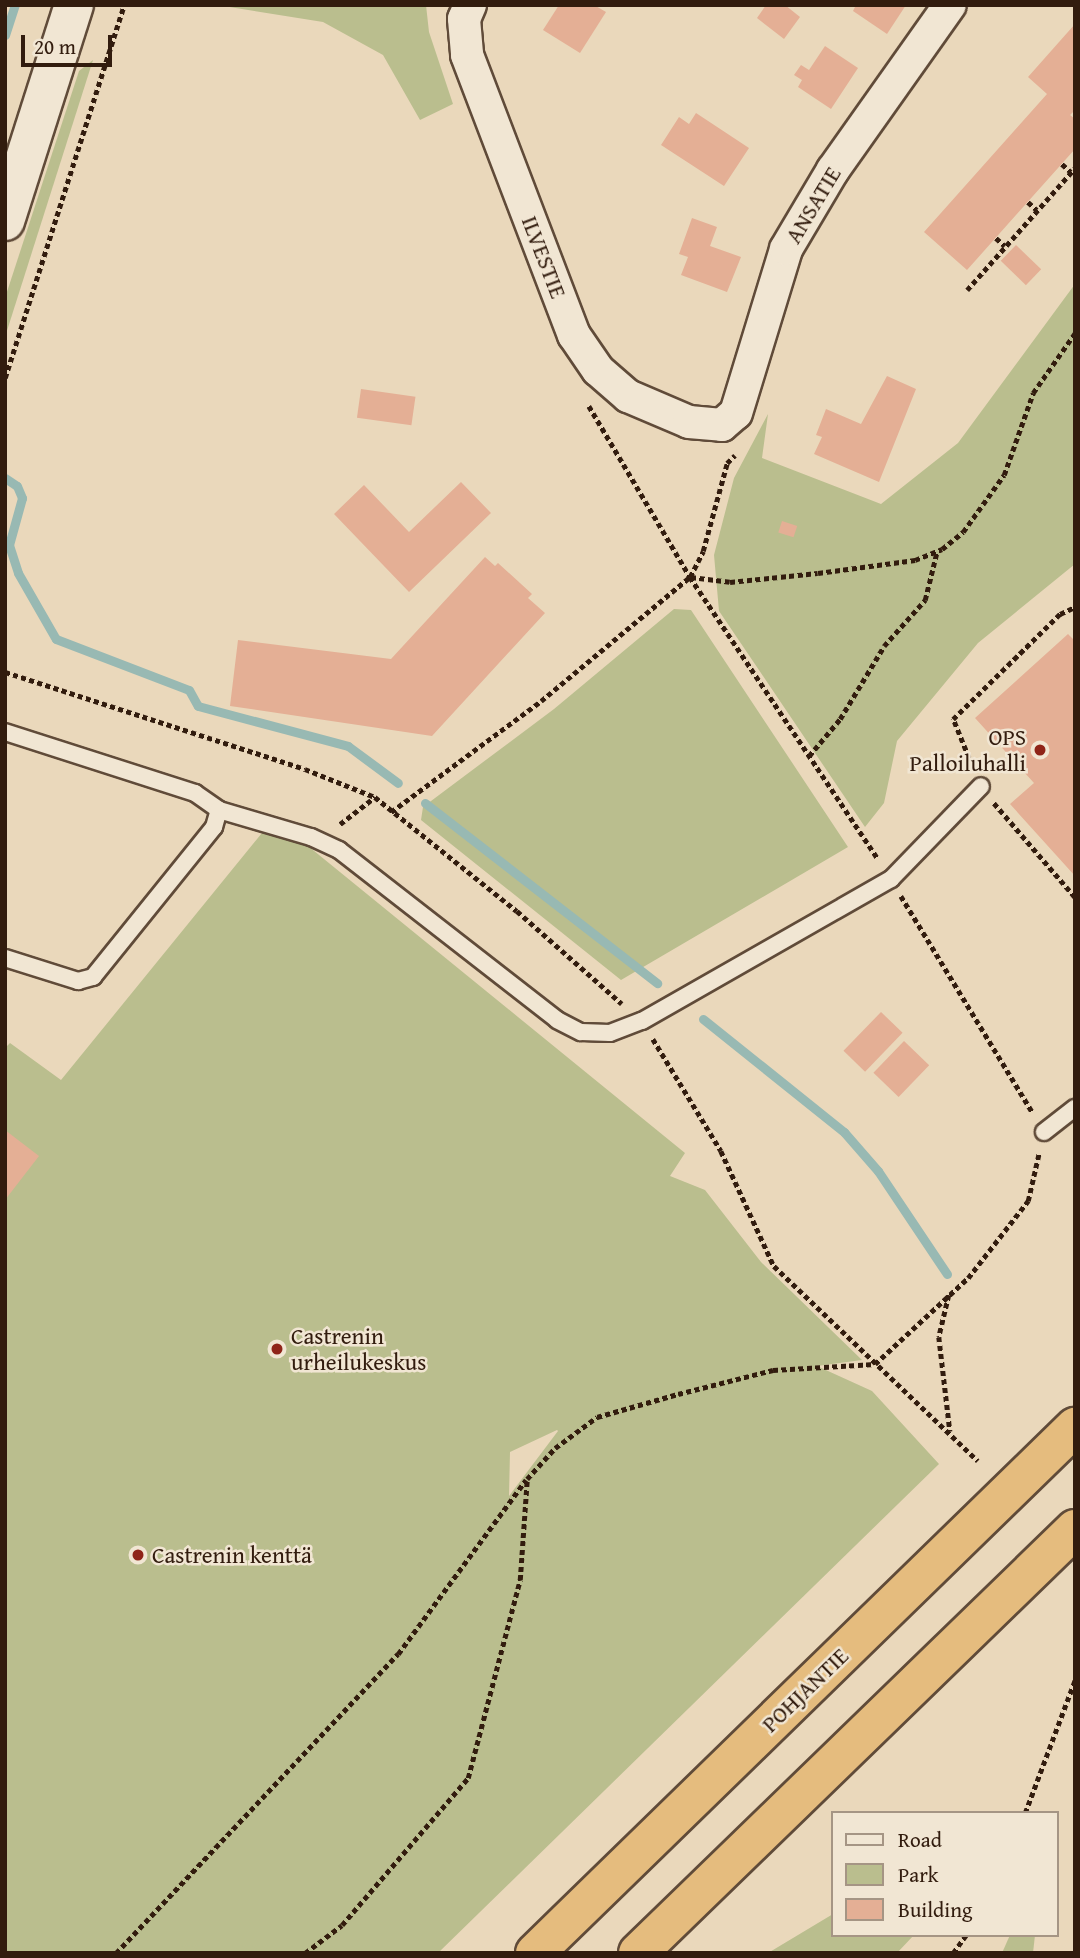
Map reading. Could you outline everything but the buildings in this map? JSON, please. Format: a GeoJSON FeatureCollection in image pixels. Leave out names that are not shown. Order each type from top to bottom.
{"type":"FeatureCollection","features":[{"type":"Feature","properties":{"kind":"highway","name":"POHJANTIE"},"geometry":{"type":"LineString","coordinates":[[535,1953],[1075,1427]]}},
{"type":"Feature","properties":{"kind":"highway"},"geometry":{"type":"LineString","coordinates":[[638,1953],[1075,1529]]}},
{"type":"Feature","properties":{"kind":"street"},"geometry":{"type":"LineString","coordinates":[[5,221],[74,5]]}},
{"type":"Feature","properties":{"kind":"street","name":"ILVESTIE"},"geometry":{"type":"LineString","coordinates":[[470,5],[464,19],[467,55],[574,335],[597,370],[628,396],[688,422],[732,436]]}},
{"type":"Feature","properties":{"kind":"street","name":"ANSATIE"},"geometry":{"type":"LineString","coordinates":[[732,436],[736,413],[786,249],[833,170],[950,5]]}},
{"type":"Feature","properties":{"kind":"lane"},"geometry":{"type":"LineString","coordinates":[[5,732],[195,793],[219,810],[311,837],[339,850],[557,1020],[581,1032],[610,1033],[642,1021],[891,879],[981,786]]}},
{"type":"Feature","properties":{"kind":"lane"},"geometry":{"type":"LineString","coordinates":[[5,958],[78,981],[93,976],[214,827],[219,810]]}},
{"type":"Feature","properties":{"kind":"lane"},"geometry":{"type":"LineString","coordinates":[[1044,1132],[1075,1108]]}},
{"type":"Feature","properties":{"kind":"path"},"geometry":{"type":"LineString","coordinates":[[5,378],[124,5]]}},
{"type":"Feature","properties":{"kind":"path"},"geometry":{"type":"LineString","coordinates":[[967,290],[1073,170],[1062,164]]}},
{"type":"Feature","properties":{"kind":"path"},"geometry":{"type":"LineString","coordinates":[[1028,202],[1038,210]]}},
{"type":"Feature","properties":{"kind":"path"},"geometry":{"type":"LineString","coordinates":[[996,238],[1005,246]]}},
{"type":"Feature","properties":{"kind":"path"},"geometry":{"type":"LineString","coordinates":[[690,577],[730,582],[818,573],[915,560],[937,551],[963,532],[1004,475],[1033,393],[1075,332]]}},
{"type":"Feature","properties":{"kind":"path"},"geometry":{"type":"LineString","coordinates":[[391,813],[541,701],[690,577],[703,551],[732,436]]}},
{"type":"Feature","properties":{"kind":"path"},"geometry":{"type":"LineString","coordinates":[[809,756],[840,719],[884,646],[925,600],[937,551]]}},
{"type":"Feature","properties":{"kind":"path"},"geometry":{"type":"LineString","coordinates":[[116,1953],[398,1654],[527,1479],[555,1448],[597,1417],[772,1370],[875,1363],[949,1295],[1028,1201],[1044,1132],[891,879],[690,577]]}},
{"type":"Feature","properties":{"kind":"path"},"geometry":{"type":"LineString","coordinates":[[1075,607],[1060,614],[954,719],[981,786],[1075,897]]}},
{"type":"Feature","properties":{"kind":"path"},"geometry":{"type":"LineString","coordinates":[[311,837],[347,821],[375,797]]}},
{"type":"Feature","properties":{"kind":"path"},"geometry":{"type":"LineString","coordinates":[[949,1295],[939,1337],[950,1431]]}},
{"type":"Feature","properties":{"kind":"path"},"geometry":{"type":"LineString","coordinates":[[875,1363],[950,1431],[978,1461]]}},
{"type":"Feature","properties":{"kind":"path"},"geometry":{"type":"LineString","coordinates":[[305,1953],[342,1925],[468,1777],[520,1580],[527,1479]]}},
{"type":"Feature","properties":{"kind":"path"},"geometry":{"type":"LineString","coordinates":[[1026,1811],[1075,1681]]}},
{"type":"Feature","properties":{"kind":"path"},"geometry":{"type":"LineString","coordinates":[[953,1953],[964,1937]]}},
{"type":"Feature","properties":{"kind":"green space"},"geometry":{"type":"Polygon","coordinates":[[[217,5],[426,5],[429,32],[453,104],[420,120],[383,55],[323,22],[217,5]]]}},
{"type":"Feature","properties":{"kind":"green space"},"geometry":{"type":"Polygon","coordinates":[[[93,60],[5,337],[5,298],[79,71],[93,60]]]}},
{"type":"Feature","properties":{"kind":"green space"},"geometry":{"type":"Polygon","coordinates":[[[1075,284],[1075,564],[978,643],[897,741],[884,803],[865,827],[719,611],[714,555],[734,478],[768,414],[762,458],[881,504],[958,443],[1075,284]]]}},
{"type":"Feature","properties":{"kind":"green space"},"geometry":{"type":"Polygon","coordinates":[[[674,609],[691,610],[848,847],[621,980],[421,820],[423,807],[554,709],[674,609]]]}},
{"type":"Feature","properties":{"kind":"green space"},"geometry":{"type":"Polygon","coordinates":[[[262,833],[308,846],[685,1153],[670,1176],[705,1190],[761,1262],[862,1360],[817,1366],[872,1391],[939,1464],[438,1953],[5,1953],[5,1048],[10,1043],[61,1080],[262,833]],[[558,1431],[510,1452],[509,1496],[558,1431]]]}},
{"type":"Feature","properties":{"kind":"green space"},"geometry":{"type":"Polygon","coordinates":[[[832,1915],[832,1937],[912,1937],[897,1953],[768,1953],[832,1915]]]}},
{"type":"Feature","properties":{"kind":"green space"},"geometry":{"type":"Polygon","coordinates":[[[1009,1937],[1035,1937],[1033,1953],[1002,1953],[1009,1937]]]}},
{"type":"Feature","properties":{"kind":"waterway"},"geometry":{"type":"LineString","coordinates":[[5,35],[15,5]]}},
{"type":"Feature","properties":{"kind":"waterway"},"geometry":{"type":"LineString","coordinates":[[5,478],[17,486],[22,498],[9,545],[18,573],[56,639],[189,690],[198,706],[348,746],[398,783]]}},
{"type":"Feature","properties":{"kind":"waterway"},"geometry":{"type":"LineString","coordinates":[[425,803],[657,983]]}},
{"type":"Feature","properties":{"kind":"waterway"},"geometry":{"type":"LineString","coordinates":[[703,1019],[844,1132],[878,1171],[947,1274]]}},
{"type":"Feature","properties":{"kind":"place","name":"OPS Palloiluhalli"},"geometry":{"type":"Point","coordinates":[1040,750]}},
{"type":"Feature","properties":{"kind":"place","name":"Castrenin urheilukeskus"},"geometry":{"type":"Point","coordinates":[277,1349]}},
{"type":"Feature","properties":{"kind":"place","name":"Castrenin kenttä"},"geometry":{"type":"Point","coordinates":[138,1555]}}]}
